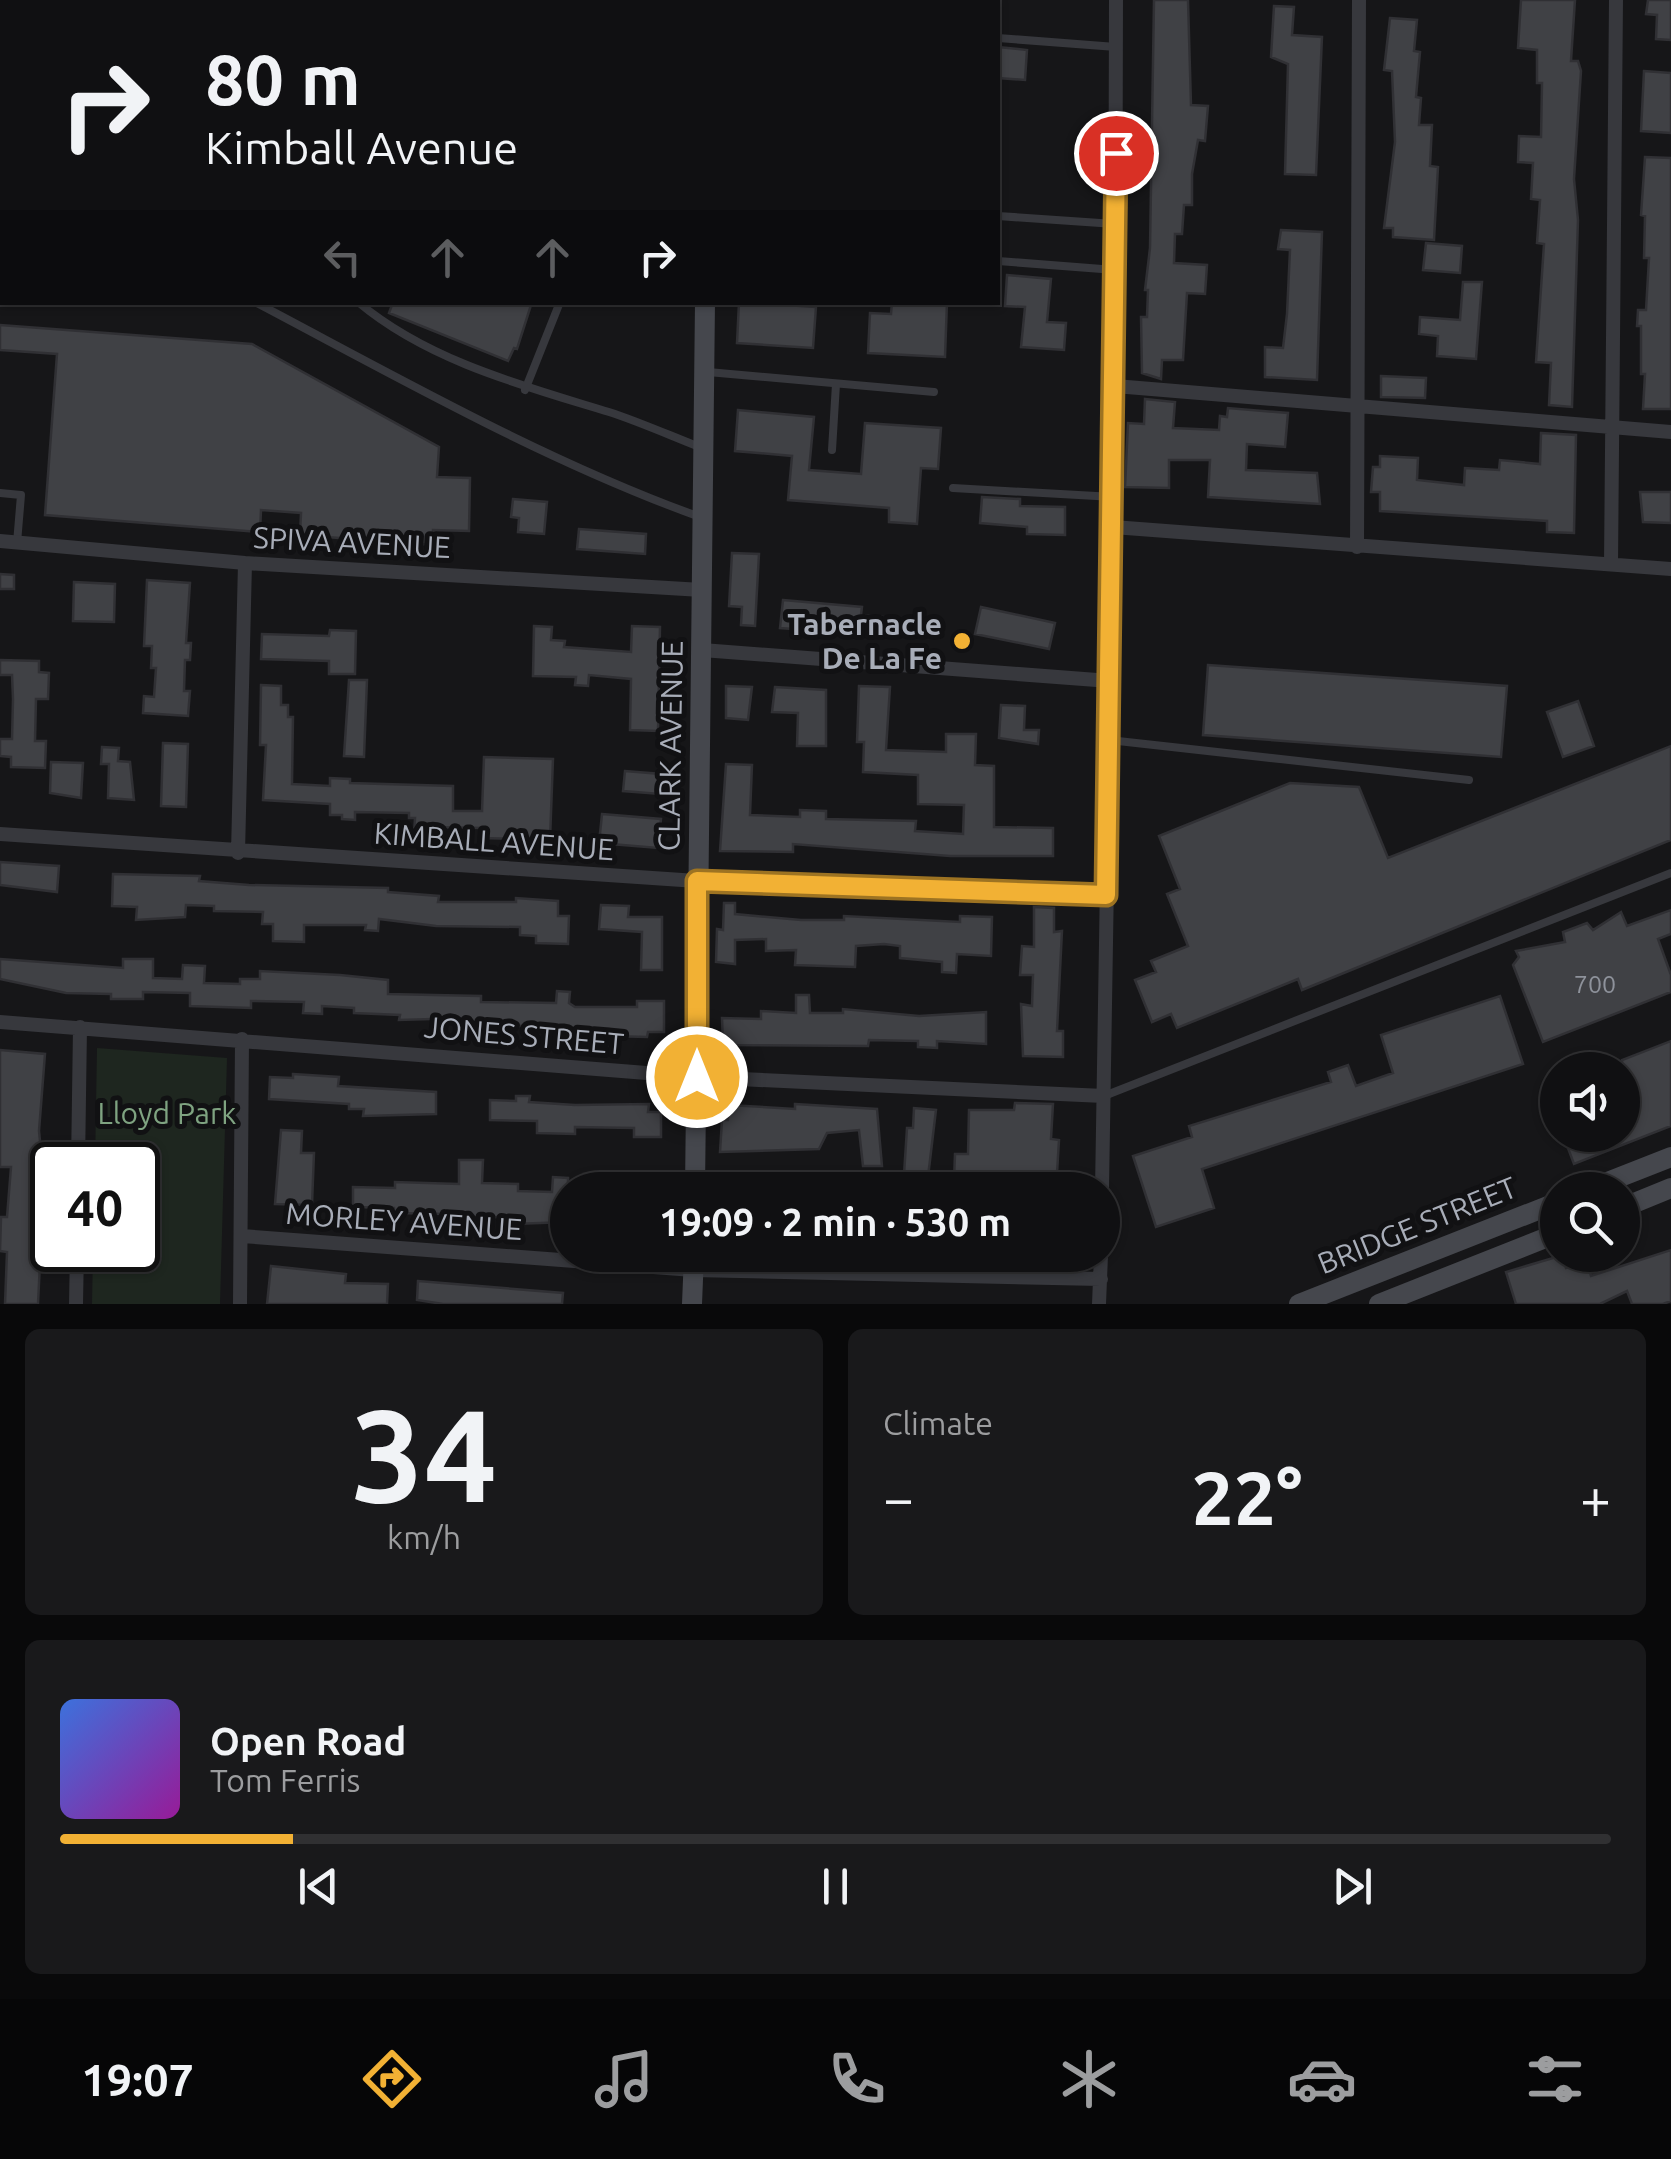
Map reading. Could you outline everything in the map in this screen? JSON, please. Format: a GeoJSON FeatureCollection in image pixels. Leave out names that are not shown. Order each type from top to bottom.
{"type":"FeatureCollection","features":[{"type":"Feature","properties":{"kind":"street"},"geometry":{"type":"LineString","coordinates":[[1102,1172],[1114,497],[1116,0]]}},
{"type":"Feature","properties":{"kind":"street"},"geometry":{"type":"LineString","coordinates":[[1356,547],[1359,0]]}},
{"type":"Feature","properties":{"kind":"street"},"geometry":{"type":"LineString","coordinates":[[1610,564],[1616,0]]}},
{"type":"Feature","properties":{"kind":"street","name":"CLARK AVENUE"},"geometry":{"type":"LineString","coordinates":[[695,1172],[705,305]]}},
{"type":"Feature","properties":{"kind":"street"},"geometry":{"type":"LineString","coordinates":[[1115,386],[1671,432]]}},
{"type":"Feature","properties":{"kind":"street"},"geometry":{"type":"LineString","coordinates":[[1113,527],[1671,569]]}},
{"type":"Feature","properties":{"kind":"street","name":"SPIVA AVENUE"},"geometry":{"type":"LineString","coordinates":[[0,541],[245,564],[702,590]]}},
{"type":"Feature","properties":{"kind":"street"},"geometry":{"type":"LineString","coordinates":[[238,853],[245,564]]}},
{"type":"Feature","properties":{"kind":"street"},"geometry":{"type":"LineString","coordinates":[[702,650],[1110,681]]}},
{"type":"Feature","properties":{"kind":"street","name":"KIMBALL AVENUE"},"geometry":{"type":"LineString","coordinates":[[0,834],[697,881],[1106,895]]}},
{"type":"Feature","properties":{"kind":"street","name":"JONES STREET"},"geometry":{"type":"LineString","coordinates":[[0,1022],[697,1077],[1104,1096]]}},
{"type":"Feature","properties":{"kind":"street"},"geometry":{"type":"LineString","coordinates":[[78,1142],[80,1027]]}},
{"type":"Feature","properties":{"kind":"street"},"geometry":{"type":"LineString","coordinates":[[240,1304],[242,1039]]}},
{"type":"Feature","properties":{"kind":"street"},"geometry":{"type":"LineString","coordinates":[[1631,1172],[1671,1156]]}},
{"type":"Feature","properties":{"kind":"street"},"geometry":{"type":"LineString","coordinates":[[1640,1201],[1671,1188]]}},
{"type":"Feature","properties":{"kind":"street","name":"BRIDGE STREET"},"geometry":{"type":"LineString","coordinates":[[1299,1304],[1540,1209]]}},
{"type":"Feature","properties":{"kind":"street","name":"MORLEY AVENUE"},"geometry":{"type":"LineString","coordinates":[[242,1236],[550,1254]]}},
{"type":"Feature","properties":{"kind":"street","name":"BRIDGE STREET"},"geometry":{"type":"LineString","coordinates":[[1386,1303],[1540,1241]]}},
{"type":"Feature","properties":{"kind":"street"},"geometry":{"type":"LineString","coordinates":[[76,1304],[77,1272]]}},
{"type":"Feature","properties":{"kind":"street"},"geometry":{"type":"LineString","coordinates":[[692,1304],[693,1272]]}},
{"type":"Feature","properties":{"kind":"street","name":"MORLEY AVENUE"},"geometry":{"type":"LineString","coordinates":[[933,1272],[1101,1279]]}},
{"type":"Feature","properties":{"kind":"street"},"geometry":{"type":"LineString","coordinates":[[1099,1304],[1101,1272]]}},
{"type":"Feature","properties":{"kind":"street"},"geometry":{"type":"LineString","coordinates":[[1376,1274],[1386,1303]]}},
{"type":"Feature","properties":{"kind":"lane"},"geometry":{"type":"LineString","coordinates":[[1000,38],[1116,47]]}},
{"type":"Feature","properties":{"kind":"lane"},"geometry":{"type":"LineString","coordinates":[[1000,216],[1116,224]]}},
{"type":"Feature","properties":{"kind":"lane"},"geometry":{"type":"LineString","coordinates":[[1000,261],[1115,270]]}},
{"type":"Feature","properties":{"kind":"lane"},"geometry":{"type":"LineString","coordinates":[[261,305],[537,450],[618,487],[704,518]]}},
{"type":"Feature","properties":{"kind":"lane"},"geometry":{"type":"LineString","coordinates":[[362,305],[383,323],[526,390],[612,413],[702,448]]}},
{"type":"Feature","properties":{"kind":"lane"},"geometry":{"type":"LineString","coordinates":[[526,390],[559,305]]}},
{"type":"Feature","properties":{"kind":"lane"},"geometry":{"type":"LineString","coordinates":[[704,372],[934,392]]}},
{"type":"Feature","properties":{"kind":"lane"},"geometry":{"type":"LineString","coordinates":[[832,450],[836,384]]}},
{"type":"Feature","properties":{"kind":"lane"},"geometry":{"type":"LineString","coordinates":[[954,488],[1114,497]]}},
{"type":"Feature","properties":{"kind":"lane"},"geometry":{"type":"LineString","coordinates":[[0,493],[21,495],[17,543]]}},
{"type":"Feature","properties":{"kind":"lane"},"geometry":{"type":"LineString","coordinates":[[1109,740],[1469,780]]}},
{"type":"Feature","properties":{"kind":"lane"},"geometry":{"type":"LineString","coordinates":[[1104,1096],[1671,874]]}},
{"type":"Feature","properties":{"kind":"green space","name":"Lloyd Park"},"geometry":{"type":"Polygon","coordinates":[[[97,1048],[227,1058],[220,1304],[92,1304],[93,1272],[160,1272],[160,1142],[95,1142],[97,1048]]]}},
{"type":"Feature","properties":{"kind":"building"},"geometry":{"type":"Polygon","coordinates":[[[1154,0],[1188,0],[1191,105],[1208,106],[1205,141],[1198,140],[1192,174],[1192,205],[1184,205],[1182,234],[1175,234],[1174,263],[1207,265],[1205,294],[1187,293],[1183,360],[1162,360],[1161,379],[1142,373],[1141,317],[1147,317],[1145,290],[1150,248],[1154,0]]]}},
{"type":"Feature","properties":{"kind":"building"},"geometry":{"type":"Polygon","coordinates":[[[1521,0],[1575,0],[1571,61],[1578,61],[1581,71],[1574,179],[1578,220],[1572,407],[1549,405],[1551,363],[1536,362],[1544,244],[1537,243],[1540,200],[1531,199],[1533,163],[1518,162],[1519,136],[1541,137],[1542,83],[1537,83],[1537,50],[1518,48],[1521,0]]]}},
{"type":"Feature","properties":{"kind":"building"},"geometry":{"type":"Polygon","coordinates":[[[1648,0],[1671,0],[1671,40],[1656,39],[1657,15],[1646,14],[1648,0]]]}},
{"type":"Feature","properties":{"kind":"building"},"geometry":{"type":"Polygon","coordinates":[[[1274,6],[1294,7],[1292,35],[1322,37],[1316,175],[1285,174],[1288,64],[1271,57],[1274,6]]]}},
{"type":"Feature","properties":{"kind":"building"},"geometry":{"type":"Polygon","coordinates":[[[1390,18],[1417,20],[1414,51],[1420,52],[1416,97],[1421,98],[1419,125],[1432,125],[1430,166],[1438,167],[1434,240],[1393,237],[1393,228],[1384,228],[1395,142],[1392,71],[1384,70],[1390,18]]]}},
{"type":"Feature","properties":{"kind":"building"},"geometry":{"type":"Polygon","coordinates":[[[1000,47],[1027,50],[1025,80],[1000,78],[1000,47]]]}},
{"type":"Feature","properties":{"kind":"building"},"geometry":{"type":"Polygon","coordinates":[[[1644,71],[1671,73],[1671,133],[1641,131],[1644,71]]]}},
{"type":"Feature","properties":{"kind":"building"},"geometry":{"type":"Polygon","coordinates":[[[1645,157],[1671,158],[1671,409],[1643,409],[1645,374],[1641,374],[1641,326],[1637,326],[1638,310],[1646,310],[1649,258],[1644,258],[1645,216],[1641,215],[1645,157]]]}},
{"type":"Feature","properties":{"kind":"building"},"geometry":{"type":"Polygon","coordinates":[[[1281,230],[1322,232],[1317,380],[1265,377],[1265,347],[1283,348],[1287,314],[1290,250],[1278,249],[1281,230]]]}},
{"type":"Feature","properties":{"kind":"building"},"geometry":{"type":"Polygon","coordinates":[[[1426,243],[1462,246],[1460,273],[1423,270],[1426,243]]]}},
{"type":"Feature","properties":{"kind":"building"},"geometry":{"type":"Polygon","coordinates":[[[1007,275],[1051,279],[1047,322],[1066,323],[1064,350],[1021,347],[1025,307],[1005,306],[1007,275]]]}},
{"type":"Feature","properties":{"kind":"building"},"geometry":{"type":"Polygon","coordinates":[[[1463,282],[1482,282],[1476,359],[1437,356],[1438,336],[1419,334],[1420,317],[1460,320],[1463,282]]]}},
{"type":"Feature","properties":{"kind":"building"},"geometry":{"type":"Polygon","coordinates":[[[392,305],[531,305],[517,349],[508,361],[389,313],[392,305]]]}},
{"type":"Feature","properties":{"kind":"building"},"geometry":{"type":"Polygon","coordinates":[[[739,305],[816,307],[813,348],[737,343],[739,305]]]}},
{"type":"Feature","properties":{"kind":"building"},"geometry":{"type":"Polygon","coordinates":[[[892,305],[947,305],[945,357],[868,353],[870,313],[891,314],[892,305]]]}},
{"type":"Feature","properties":{"kind":"building"},"geometry":{"type":"Polygon","coordinates":[[[0,325],[252,344],[439,447],[437,477],[470,478],[469,531],[433,530],[432,545],[300,535],[301,513],[261,510],[260,532],[45,515],[57,354],[0,350],[0,325]]]}},
{"type":"Feature","properties":{"kind":"building"},"geometry":{"type":"Polygon","coordinates":[[[1381,376],[1426,378],[1425,398],[1381,397],[1381,376]]]}},
{"type":"Feature","properties":{"kind":"building"},"geometry":{"type":"Polygon","coordinates":[[[1145,399],[1175,402],[1173,428],[1219,430],[1220,416],[1227,417],[1228,408],[1288,413],[1285,447],[1247,444],[1246,470],[1317,473],[1320,504],[1208,497],[1210,460],[1169,460],[1169,488],[1125,487],[1128,423],[1144,424],[1145,399]]]}},
{"type":"Feature","properties":{"kind":"building"},"geometry":{"type":"Polygon","coordinates":[[[738,410],[814,417],[809,470],[861,474],[865,423],[941,428],[938,469],[921,468],[917,524],[889,522],[889,508],[788,500],[792,456],[735,451],[738,410]]]}},
{"type":"Feature","properties":{"kind":"building"},"geometry":{"type":"Polygon","coordinates":[[[1541,433],[1576,435],[1574,533],[1547,532],[1547,521],[1380,511],[1380,492],[1371,492],[1373,467],[1380,467],[1380,456],[1418,458],[1417,480],[1464,485],[1465,468],[1499,470],[1500,460],[1540,464],[1541,433]]]}},
{"type":"Feature","properties":{"kind":"building"},"geometry":{"type":"Polygon","coordinates":[[[1640,492],[1671,492],[1671,523],[1643,522],[1640,492]]]}},
{"type":"Feature","properties":{"kind":"building"},"geometry":{"type":"Polygon","coordinates":[[[982,497],[1020,499],[1020,506],[1065,507],[1065,535],[1027,534],[1027,527],[980,523],[982,497]]]}},
{"type":"Feature","properties":{"kind":"building"},"geometry":{"type":"Polygon","coordinates":[[[513,499],[547,502],[544,534],[518,532],[519,518],[511,517],[513,499]]]}},
{"type":"Feature","properties":{"kind":"building"},"geometry":{"type":"Polygon","coordinates":[[[579,529],[646,534],[645,554],[577,549],[579,529]]]}},
{"type":"Feature","properties":{"kind":"building"},"geometry":{"type":"Polygon","coordinates":[[[732,553],[759,554],[755,626],[741,625],[742,607],[729,606],[732,553]]]}},
{"type":"Feature","properties":{"kind":"building"},"geometry":{"type":"Polygon","coordinates":[[[0,574],[14,575],[14,589],[0,589],[0,574]]]}},
{"type":"Feature","properties":{"kind":"building"},"geometry":{"type":"Polygon","coordinates":[[[147,580],[190,583],[186,643],[191,643],[190,660],[185,660],[184,691],[190,691],[188,716],[143,713],[144,696],[154,697],[156,668],[151,668],[152,646],[144,646],[147,580]]]}},
{"type":"Feature","properties":{"kind":"building"},"geometry":{"type":"Polygon","coordinates":[[[74,582],[115,584],[114,622],[73,621],[74,582]]]}},
{"type":"Feature","properties":{"kind":"building"},"geometry":{"type":"Polygon","coordinates":[[[783,600],[862,607],[861,615],[893,618],[891,636],[780,628],[783,600]]]}},
{"type":"Feature","properties":{"kind":"building"},"geometry":{"type":"Polygon","coordinates":[[[981,607],[1055,623],[1049,649],[975,634],[981,607]]]}},
{"type":"Feature","properties":{"kind":"building"},"geometry":{"type":"Polygon","coordinates":[[[534,626],[552,627],[551,640],[565,641],[564,647],[631,652],[632,626],[660,627],[658,731],[630,730],[631,679],[589,675],[588,686],[575,685],[576,677],[533,676],[534,626]]]}},
{"type":"Feature","properties":{"kind":"building"},"geometry":{"type":"Polygon","coordinates":[[[330,630],[356,631],[355,674],[329,674],[329,661],[261,659],[262,634],[329,636],[330,630]]]}},
{"type":"Feature","properties":{"kind":"building"},"geometry":{"type":"Polygon","coordinates":[[[0,660],[39,661],[39,672],[49,673],[48,699],[36,699],[35,741],[46,741],[45,768],[11,767],[11,757],[0,756],[0,739],[12,739],[13,699],[12,675],[0,675],[0,660]]]}},
{"type":"Feature","properties":{"kind":"building"},"geometry":{"type":"Polygon","coordinates":[[[1208,665],[1507,686],[1501,757],[1203,735],[1208,665]]]}},
{"type":"Feature","properties":{"kind":"building"},"geometry":{"type":"Polygon","coordinates":[[[349,680],[367,680],[364,757],[344,756],[349,680]]]}},
{"type":"Feature","properties":{"kind":"building"},"geometry":{"type":"Polygon","coordinates":[[[261,685],[281,686],[281,705],[288,705],[288,717],[293,717],[292,784],[330,786],[330,778],[350,779],[350,783],[453,786],[453,811],[482,811],[484,757],[553,759],[550,840],[481,838],[482,828],[428,827],[427,834],[414,834],[415,818],[409,818],[409,813],[355,812],[355,820],[342,819],[342,815],[330,815],[330,804],[263,800],[266,745],[260,745],[261,685]]]}},
{"type":"Feature","properties":{"kind":"building"},"geometry":{"type":"Polygon","coordinates":[[[726,686],[752,687],[748,720],[726,718],[726,686]]]}},
{"type":"Feature","properties":{"kind":"building"},"geometry":{"type":"Polygon","coordinates":[[[859,686],[890,687],[886,750],[946,752],[946,734],[976,734],[975,765],[994,766],[994,827],[1053,828],[1053,856],[950,856],[793,844],[793,852],[720,851],[726,764],[752,765],[750,815],[800,817],[800,810],[826,811],[826,819],[916,821],[915,831],[963,834],[964,805],[918,804],[918,775],[863,772],[864,742],[857,742],[859,686]]]}},
{"type":"Feature","properties":{"kind":"building"},"geometry":{"type":"Polygon","coordinates":[[[775,687],[826,690],[826,746],[797,746],[798,713],[772,712],[775,687]]]}},
{"type":"Feature","properties":{"kind":"building"},"geometry":{"type":"Polygon","coordinates":[[[1578,701],[1594,746],[1563,757],[1547,712],[1578,701]]]}},
{"type":"Feature","properties":{"kind":"building"},"geometry":{"type":"Polygon","coordinates":[[[1001,705],[1025,706],[1024,730],[1039,730],[1038,744],[999,738],[1001,705]]]}},
{"type":"Feature","properties":{"kind":"building"},"geometry":{"type":"Polygon","coordinates":[[[163,743],[188,744],[186,807],[161,806],[163,743]]]}},
{"type":"Feature","properties":{"kind":"building"},"geometry":{"type":"Polygon","coordinates":[[[1671,746],[1671,840],[1302,990],[1298,979],[1177,1028],[1171,1014],[1152,1022],[1135,980],[1156,972],[1151,961],[1188,946],[1167,894],[1180,889],[1159,836],[1290,783],[1359,787],[1388,858],[1671,746]]]}},
{"type":"Feature","properties":{"kind":"building"},"geometry":{"type":"Polygon","coordinates":[[[102,747],[119,748],[118,761],[130,762],[134,800],[108,798],[109,764],[101,764],[102,747]]]}},
{"type":"Feature","properties":{"kind":"building"},"geometry":{"type":"Polygon","coordinates":[[[51,762],[83,763],[81,798],[50,793],[51,762]]]}},
{"type":"Feature","properties":{"kind":"building"},"geometry":{"type":"Polygon","coordinates":[[[625,771],[661,774],[660,794],[623,791],[625,771]]]}},
{"type":"Feature","properties":{"kind":"building"},"geometry":{"type":"Polygon","coordinates":[[[602,814],[661,819],[658,848],[599,843],[602,814]]]}},
{"type":"Feature","properties":{"kind":"building"},"geometry":{"type":"Polygon","coordinates":[[[0,862],[59,866],[57,892],[0,885],[0,862]]]}},
{"type":"Feature","properties":{"kind":"building"},"geometry":{"type":"Polygon","coordinates":[[[113,874],[200,876],[199,881],[249,885],[388,888],[388,892],[439,896],[438,902],[516,902],[516,898],[558,901],[558,916],[569,916],[568,944],[536,943],[536,936],[520,935],[520,927],[436,926],[379,919],[378,931],[365,930],[366,925],[304,925],[304,942],[273,941],[273,924],[262,924],[263,912],[214,911],[214,906],[186,905],[185,917],[136,920],[137,907],[112,906],[113,874]]]}},
{"type":"Feature","properties":{"kind":"building"},"geometry":{"type":"Polygon","coordinates":[[[724,903],[735,903],[735,914],[801,920],[844,920],[844,916],[960,922],[960,916],[992,917],[991,956],[957,954],[956,973],[942,972],[942,962],[900,958],[900,946],[884,944],[856,946],[855,967],[795,965],[796,950],[766,951],[766,939],[735,940],[735,964],[716,962],[717,929],[723,930],[724,903]]]}},
{"type":"Feature","properties":{"kind":"building"},"geometry":{"type":"Polygon","coordinates":[[[601,905],[629,906],[628,917],[662,917],[662,970],[641,970],[642,932],[599,929],[601,905]]]}},
{"type":"Feature","properties":{"kind":"building"},"geometry":{"type":"Polygon","coordinates":[[[1034,907],[1054,908],[1054,932],[1062,931],[1057,1031],[1063,1031],[1063,1057],[1023,1056],[1021,1004],[1032,1006],[1033,975],[1020,975],[1022,946],[1034,947],[1034,907]]]}},
{"type":"Feature","properties":{"kind":"building"},"geometry":{"type":"Polygon","coordinates":[[[1671,910],[1671,934],[1658,939],[1671,975],[1671,992],[1543,1042],[1513,965],[1519,957],[1516,951],[1565,942],[1563,932],[1587,923],[1593,930],[1621,912],[1627,926],[1671,910]]]}},
{"type":"Feature","properties":{"kind":"building"},"geometry":{"type":"Polygon","coordinates":[[[0,959],[123,968],[123,959],[153,959],[153,978],[182,979],[183,965],[205,966],[204,983],[240,984],[240,979],[260,979],[260,971],[340,975],[388,980],[388,994],[481,996],[481,1002],[556,1003],[557,991],[570,992],[569,1003],[575,1007],[637,1007],[637,1001],[664,1001],[664,1032],[648,1032],[647,1037],[609,1036],[609,1029],[560,1033],[560,1026],[466,1026],[467,1018],[399,1020],[400,1015],[354,1013],[354,1008],[322,1006],[322,1014],[303,1013],[304,1002],[251,1001],[251,1008],[190,1006],[190,993],[143,992],[143,999],[111,999],[111,994],[66,993],[0,979],[0,959]]]}},
{"type":"Feature","properties":{"kind":"building"},"geometry":{"type":"Polygon","coordinates":[[[796,995],[809,995],[810,1013],[843,1013],[843,1009],[919,1016],[986,1012],[986,1044],[937,1041],[937,1048],[918,1047],[918,1041],[869,1040],[868,1046],[723,1045],[722,1018],[761,1019],[761,1011],[796,1013],[796,995]]]}},
{"type":"Feature","properties":{"kind":"building"},"geometry":{"type":"Polygon","coordinates":[[[1500,996],[1523,1064],[1202,1169],[1214,1208],[1156,1227],[1133,1156],[1192,1137],[1189,1126],[1331,1082],[1328,1072],[1348,1065],[1356,1086],[1393,1073],[1381,1035],[1500,996]]]}},
{"type":"Feature","properties":{"kind":"building"},"geometry":{"type":"Polygon","coordinates":[[[1671,1041],[1671,1126],[1640,1138],[1640,1053],[1671,1041]]]}},
{"type":"Feature","properties":{"kind":"building"},"geometry":{"type":"Polygon","coordinates":[[[0,1050],[45,1054],[40,1142],[30,1142],[30,1272],[40,1272],[38,1304],[5,1304],[7,1252],[0,1251],[1,1217],[7,1217],[11,1167],[0,1167],[0,1050]]]}},
{"type":"Feature","properties":{"kind":"building"},"geometry":{"type":"Polygon","coordinates":[[[293,1074],[339,1077],[338,1086],[436,1092],[436,1114],[363,1116],[364,1109],[349,1109],[349,1104],[269,1099],[270,1077],[293,1078],[293,1074]]]}},
{"type":"Feature","properties":{"kind":"building"},"geometry":{"type":"Polygon","coordinates":[[[516,1096],[530,1096],[529,1102],[575,1105],[649,1104],[648,1112],[661,1112],[661,1137],[634,1137],[634,1128],[575,1127],[575,1134],[537,1133],[537,1121],[490,1120],[490,1100],[516,1101],[516,1096]]]}},
{"type":"Feature","properties":{"kind":"building"},"geometry":{"type":"Polygon","coordinates":[[[1015,1103],[1053,1104],[1051,1139],[1059,1140],[1057,1172],[954,1172],[955,1154],[968,1154],[969,1110],[1014,1110],[1015,1103]]]}},
{"type":"Feature","properties":{"kind":"building"},"geometry":{"type":"Polygon","coordinates":[[[795,1104],[877,1109],[882,1166],[863,1166],[859,1130],[827,1133],[819,1149],[720,1152],[722,1120],[728,1120],[729,1105],[795,1109],[795,1104]]]}},
{"type":"Feature","properties":{"kind":"building"},"geometry":{"type":"Polygon","coordinates":[[[914,1108],[936,1110],[929,1172],[904,1172],[907,1128],[913,1128],[914,1108]]]}},
{"type":"Feature","properties":{"kind":"building"},"geometry":{"type":"Polygon","coordinates":[[[281,1130],[302,1131],[301,1153],[314,1153],[312,1205],[275,1204],[281,1130]]]}},
{"type":"Feature","properties":{"kind":"building"},"geometry":{"type":"Polygon","coordinates":[[[1569,1152],[1605,1152],[1574,1164],[1569,1152]]]}},
{"type":"Feature","properties":{"kind":"building"},"geometry":{"type":"Polygon","coordinates":[[[459,1160],[483,1160],[482,1183],[518,1184],[518,1191],[550,1192],[550,1223],[513,1224],[513,1217],[447,1218],[447,1214],[353,1207],[353,1187],[395,1188],[395,1182],[459,1184],[459,1160]]]}},
{"type":"Feature","properties":{"kind":"building"},"geometry":{"type":"Polygon","coordinates":[[[1671,1250],[1671,1301],[1632,1304],[1627,1291],[1600,1304],[1516,1304],[1506,1272],[1540,1262],[1540,1272],[1590,1272],[1591,1276],[1640,1272],[1640,1260],[1671,1250]]]}},
{"type":"Feature","properties":{"kind":"building"},"geometry":{"type":"Polygon","coordinates":[[[271,1266],[346,1274],[345,1283],[388,1284],[387,1304],[267,1304],[271,1266]]]}},
{"type":"Feature","properties":{"kind":"building"},"geometry":{"type":"Polygon","coordinates":[[[418,1281],[563,1293],[562,1304],[443,1304],[417,1300],[418,1281]]]}},
{"type":"Feature","properties":{"kind":"place","name":"Tabernacle De La Fe"},"geometry":{"type":"Point","coordinates":[962,641]}},
{"type":"Feature","properties":{"kind":"route"},"geometry":{"type":"LineString","coordinates":[[697,1077],[697,881],[1106,895],[1116,153]]}}]}
